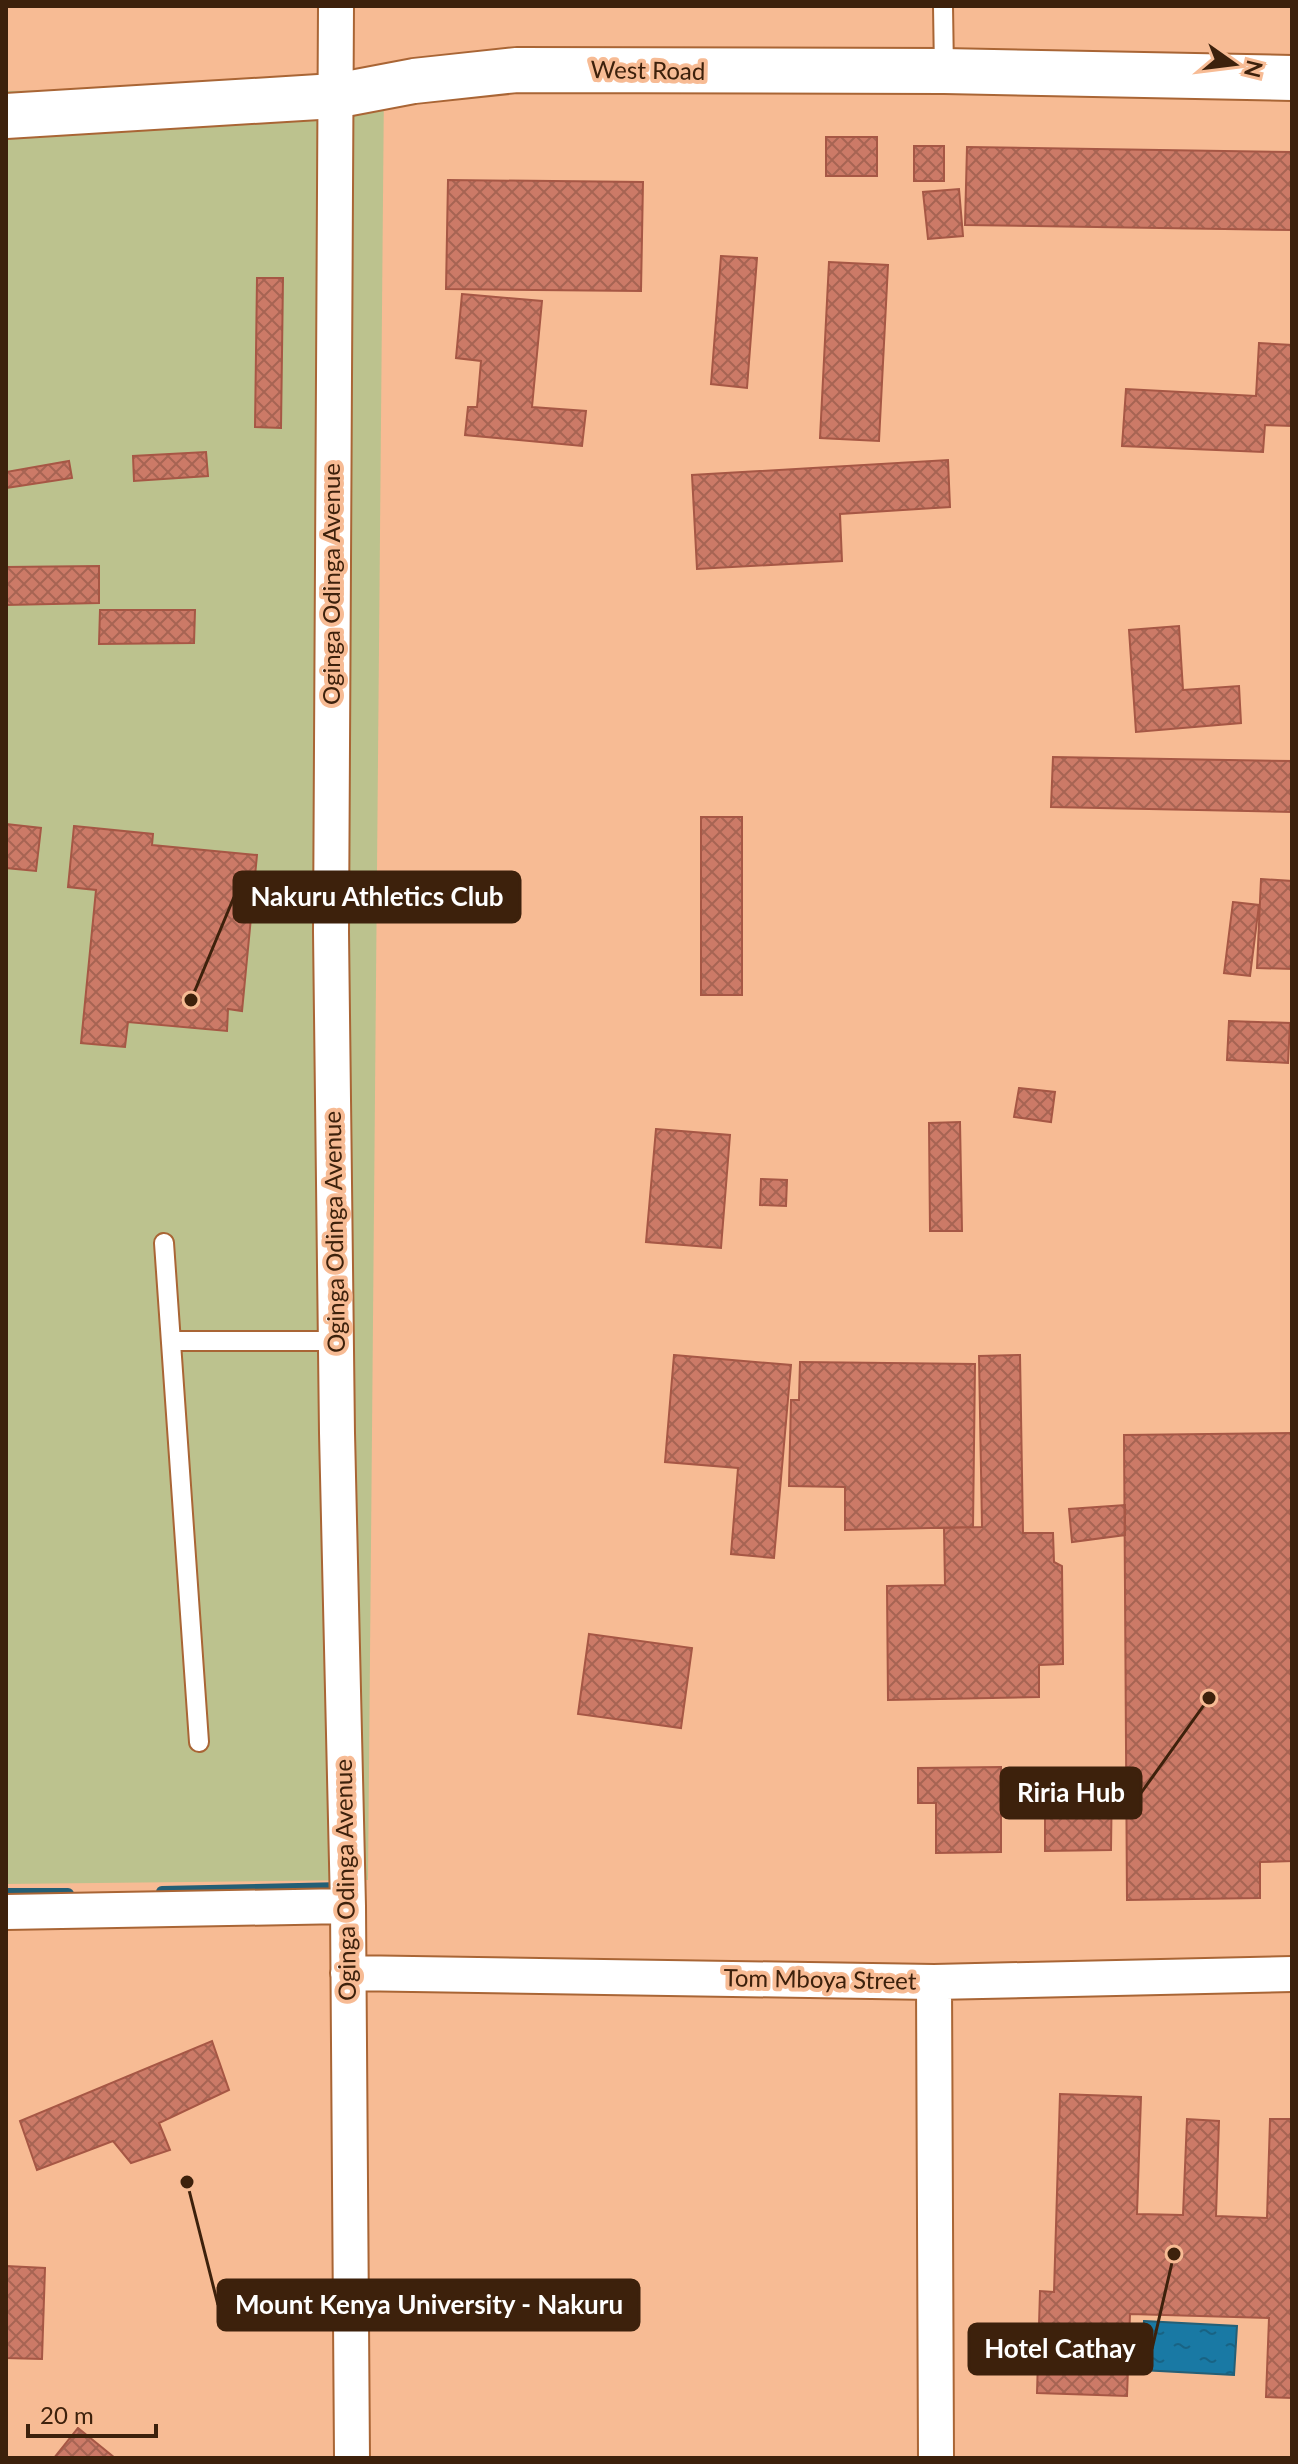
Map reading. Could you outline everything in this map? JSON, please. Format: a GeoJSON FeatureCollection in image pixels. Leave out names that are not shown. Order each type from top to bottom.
{"type":"FeatureCollection","features":[{"type":"Feature","properties":{"kind":"street","name":"Oginga Odinga Avenue"},"geometry":{"type":"LineString","coordinates":[[336,6],[331,932],[348,1906],[352,2458]]}},
{"type":"Feature","properties":{"kind":"street","name":"West Road"},"geometry":{"type":"LineString","coordinates":[[6,116],[335,96],[414,81],[517,70],[944,71],[1292,78]]}},
{"type":"Feature","properties":{"kind":"street"},"geometry":{"type":"LineString","coordinates":[[6,1912],[348,1906]]}},
{"type":"Feature","properties":{"kind":"street","name":"Tom Mboya Street"},"geometry":{"type":"LineString","coordinates":[[348,1973],[934,1982],[1292,1974]]}},
{"type":"Feature","properties":{"kind":"street"},"geometry":{"type":"LineString","coordinates":[[934,1982],[936,2458]]}},
{"type":"Feature","properties":{"kind":"lane"},"geometry":{"type":"LineString","coordinates":[[943,6],[944,71]]}},
{"type":"Feature","properties":{"kind":"lane"},"geometry":{"type":"LineString","coordinates":[[164,1243],[199,1742]]}},
{"type":"Feature","properties":{"kind":"lane"},"geometry":{"type":"LineString","coordinates":[[171,1341],[336,1341]]}},
{"type":"Feature","properties":{"kind":"green space"},"geometry":{"type":"Polygon","coordinates":[[[384,85],[368,1880],[6,1884],[6,91],[384,85]]]}},
{"type":"Feature","properties":{"kind":"water"},"geometry":{"type":"Polygon","coordinates":[[[1144,2321],[1237,2326],[1234,2375],[1141,2370],[1144,2321]]]}},
{"type":"Feature","properties":{"kind":"building"},"geometry":{"type":"Polygon","coordinates":[[[826,137],[877,137],[877,176],[826,176],[826,137]]]}},
{"type":"Feature","properties":{"kind":"building"},"geometry":{"type":"Polygon","coordinates":[[[914,146],[944,146],[944,181],[914,181],[914,146]]]}},
{"type":"Feature","properties":{"kind":"building"},"geometry":{"type":"Polygon","coordinates":[[[967,147],[1292,152],[1292,230],[965,225],[967,147]]]}},
{"type":"Feature","properties":{"kind":"building"},"geometry":{"type":"Polygon","coordinates":[[[448,180],[643,182],[641,291],[446,289],[448,180]]]}},
{"type":"Feature","properties":{"kind":"building"},"geometry":{"type":"Polygon","coordinates":[[[959,189],[963,236],[928,239],[923,192],[959,189]]]}},
{"type":"Feature","properties":{"kind":"building"},"geometry":{"type":"Polygon","coordinates":[[[721,256],[757,258],[747,388],[711,384],[721,256]]]}},
{"type":"Feature","properties":{"kind":"building"},"geometry":{"type":"Polygon","coordinates":[[[829,262],[888,265],[879,441],[820,438],[829,262]]]}},
{"type":"Feature","properties":{"kind":"building"},"geometry":{"type":"Polygon","coordinates":[[[257,278],[283,278],[281,428],[255,427],[257,278]]]}},
{"type":"Feature","properties":{"kind":"building"},"geometry":{"type":"Polygon","coordinates":[[[462,294],[542,301],[532,407],[586,411],[582,446],[465,435],[468,407],[477,407],[481,361],[456,358],[462,294]]]}},
{"type":"Feature","properties":{"kind":"building"},"geometry":{"type":"Polygon","coordinates":[[[1259,343],[1292,345],[1292,426],[1265,425],[1263,452],[1122,446],[1126,389],[1256,396],[1259,343]]]}},
{"type":"Feature","properties":{"kind":"building"},"geometry":{"type":"Polygon","coordinates":[[[206,452],[208,476],[134,481],[133,456],[206,452]]]}},
{"type":"Feature","properties":{"kind":"building"},"geometry":{"type":"Polygon","coordinates":[[[948,460],[950,507],[840,514],[842,561],[697,569],[692,475],[948,460]]]}},
{"type":"Feature","properties":{"kind":"building"},"geometry":{"type":"Polygon","coordinates":[[[69,461],[72,478],[6,488],[6,472],[69,461]]]}},
{"type":"Feature","properties":{"kind":"building"},"geometry":{"type":"Polygon","coordinates":[[[99,566],[99,603],[6,605],[6,567],[99,566]]]}},
{"type":"Feature","properties":{"kind":"building"},"geometry":{"type":"Polygon","coordinates":[[[100,610],[195,610],[194,643],[99,644],[100,610]]]}},
{"type":"Feature","properties":{"kind":"building"},"geometry":{"type":"Polygon","coordinates":[[[1179,626],[1183,690],[1239,686],[1241,723],[1136,732],[1129,630],[1179,626]]]}},
{"type":"Feature","properties":{"kind":"building"},"geometry":{"type":"Polygon","coordinates":[[[1053,757],[1292,761],[1292,812],[1051,807],[1053,757]]]}},
{"type":"Feature","properties":{"kind":"building"},"geometry":{"type":"Polygon","coordinates":[[[701,817],[742,817],[742,995],[701,995],[701,817]]]}},
{"type":"Feature","properties":{"kind":"building"},"geometry":{"type":"Polygon","coordinates":[[[6,824],[41,828],[36,871],[6,868],[6,824]]]}},
{"type":"Feature","properties":{"kind":"building"},"geometry":{"type":"Polygon","coordinates":[[[74,826],[153,834],[152,845],[257,855],[242,1011],[228,1009],[227,1031],[128,1022],[125,1047],[81,1043],[96,890],[68,887],[74,826]]]}},
{"type":"Feature","properties":{"kind":"building"},"geometry":{"type":"Polygon","coordinates":[[[1261,879],[1292,881],[1292,969],[1257,968],[1261,879]]]}},
{"type":"Feature","properties":{"kind":"building"},"geometry":{"type":"Polygon","coordinates":[[[1233,902],[1259,905],[1250,976],[1224,973],[1233,902]]]}},
{"type":"Feature","properties":{"kind":"building"},"geometry":{"type":"Polygon","coordinates":[[[1229,1021],[1290,1023],[1288,1063],[1227,1060],[1229,1021]]]}},
{"type":"Feature","properties":{"kind":"building"},"geometry":{"type":"Polygon","coordinates":[[[1019,1088],[1055,1092],[1051,1122],[1014,1117],[1019,1088]]]}},
{"type":"Feature","properties":{"kind":"building"},"geometry":{"type":"Polygon","coordinates":[[[960,1122],[962,1231],[930,1231],[929,1123],[960,1122]]]}},
{"type":"Feature","properties":{"kind":"building"},"geometry":{"type":"Polygon","coordinates":[[[656,1129],[730,1135],[721,1248],[646,1242],[656,1129]]]}},
{"type":"Feature","properties":{"kind":"building"},"geometry":{"type":"Polygon","coordinates":[[[761,1179],[787,1180],[786,1206],[760,1205],[761,1179]]]}},
{"type":"Feature","properties":{"kind":"building"},"geometry":{"type":"Polygon","coordinates":[[[674,1355],[791,1365],[774,1558],[731,1554],[738,1468],[665,1462],[674,1355]]]}},
{"type":"Feature","properties":{"kind":"building"},"geometry":{"type":"Polygon","coordinates":[[[1020,1355],[1023,1533],[1053,1533],[1054,1562],[1062,1566],[1063,1664],[1039,1665],[1039,1697],[888,1700],[887,1586],[945,1585],[944,1528],[982,1527],[979,1356],[1020,1355]]]}},
{"type":"Feature","properties":{"kind":"building"},"geometry":{"type":"Polygon","coordinates":[[[800,1362],[975,1364],[973,1527],[845,1530],[845,1487],[789,1486],[791,1400],[799,1400],[800,1362]]]}},
{"type":"Feature","properties":{"kind":"building"},"geometry":{"type":"Polygon","coordinates":[[[1292,1433],[1292,1861],[1260,1862],[1260,1898],[1127,1900],[1124,1435],[1292,1433]]]}},
{"type":"Feature","properties":{"kind":"building"},"geometry":{"type":"Polygon","coordinates":[[[1125,1505],[1125,1535],[1072,1542],[1069,1509],[1125,1505]]]}},
{"type":"Feature","properties":{"kind":"building"},"geometry":{"type":"Polygon","coordinates":[[[589,1634],[692,1648],[681,1728],[578,1714],[589,1634]]]}},
{"type":"Feature","properties":{"kind":"building"},"geometry":{"type":"Polygon","coordinates":[[[1001,1767],[1001,1852],[936,1853],[936,1803],[918,1803],[918,1768],[1001,1767]]]}},
{"type":"Feature","properties":{"kind":"building"},"geometry":{"type":"Polygon","coordinates":[[[1045,1774],[1112,1775],[1111,1850],[1045,1851],[1045,1774]]]}},
{"type":"Feature","properties":{"kind":"building"},"geometry":{"type":"Polygon","coordinates":[[[212,2041],[229,2090],[159,2123],[170,2150],[131,2163],[113,2141],[37,2170],[20,2121],[212,2041]]]}},
{"type":"Feature","properties":{"kind":"building"},"geometry":{"type":"Polygon","coordinates":[[[1060,2094],[1141,2097],[1137,2214],[1183,2215],[1187,2119],[1219,2121],[1216,2216],[1267,2218],[1270,2119],[1292,2119],[1292,2398],[1266,2397],[1269,2318],[1130,2314],[1127,2396],[1037,2393],[1040,2291],[1054,2292],[1060,2094]]]}},
{"type":"Feature","properties":{"kind":"building"},"geometry":{"type":"Polygon","coordinates":[[[6,2266],[45,2268],[42,2359],[6,2358],[6,2266]]]}},
{"type":"Feature","properties":{"kind":"building"},"geometry":{"type":"Polygon","coordinates":[[[78,2428],[115,2458],[54,2458],[78,2428]]]}},
{"type":"Feature","properties":{"kind":"waterway"},"geometry":{"type":"LineString","coordinates":[[162,1892],[343,1888]]}},
{"type":"Feature","properties":{"kind":"waterway"},"geometry":{"type":"LineString","coordinates":[[6,1894],[68,1894]]}},
{"type":"Feature","properties":{"kind":"place","name":"Nakuru Athletics Club"},"geometry":{"type":"Point","coordinates":[191,1000]}},
{"type":"Feature","properties":{"kind":"place","name":"Riria Hub"},"geometry":{"type":"Point","coordinates":[1209,1698]}},
{"type":"Feature","properties":{"kind":"place","name":"Mount Kenya University - Nakuru"},"geometry":{"type":"Point","coordinates":[187,2182]}},
{"type":"Feature","properties":{"kind":"place","name":"Hotel Cathay"},"geometry":{"type":"Point","coordinates":[1174,2254]}}]}
